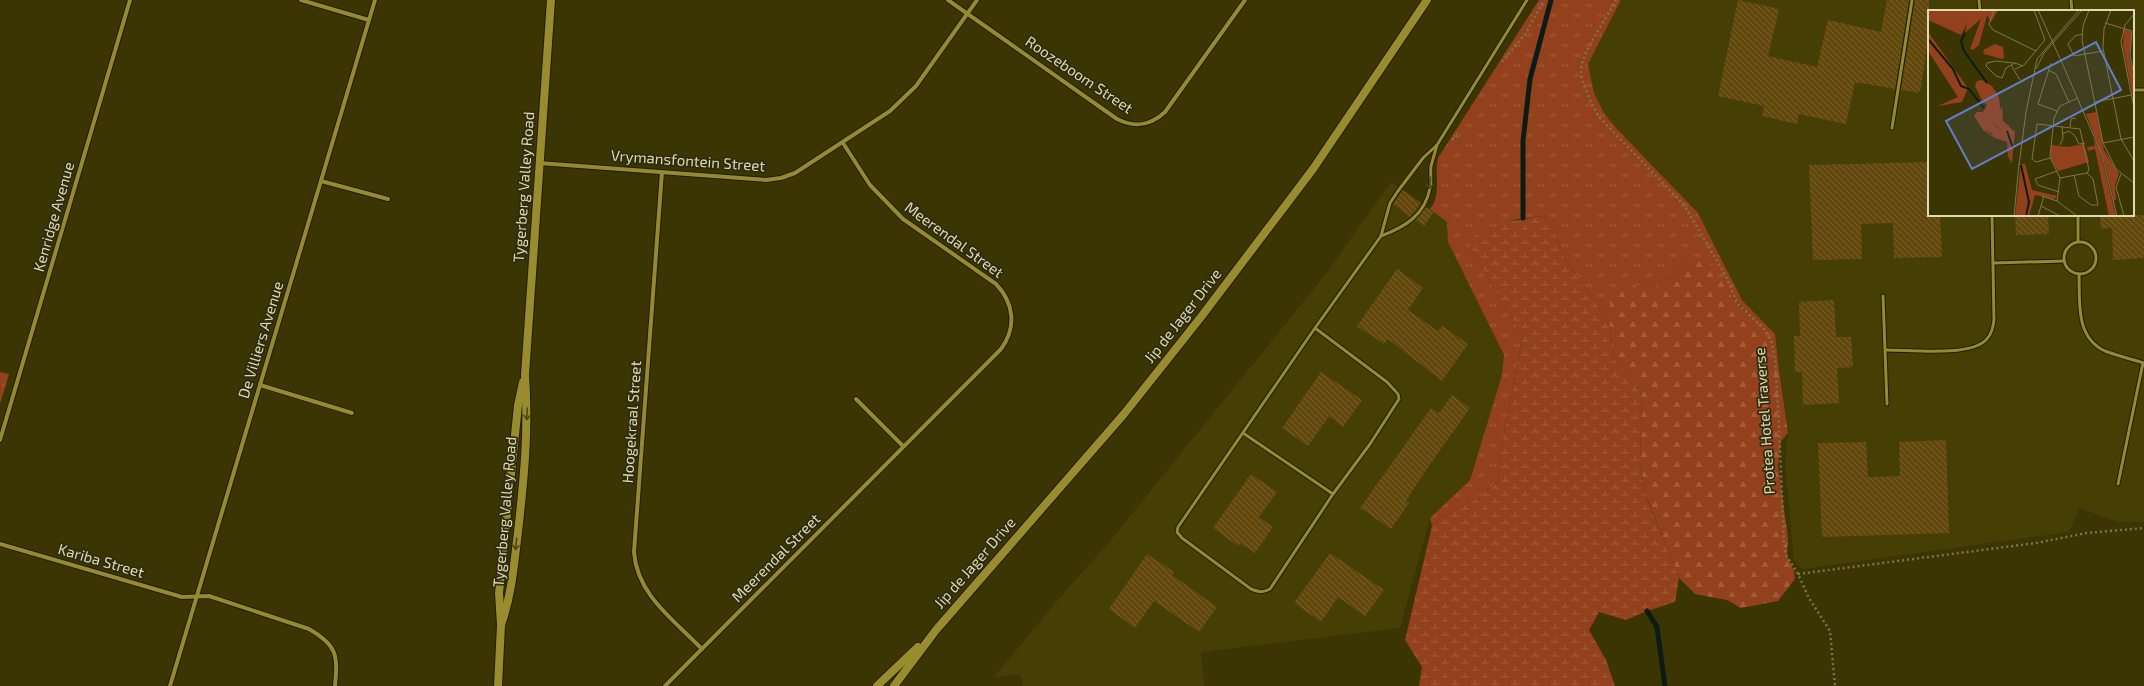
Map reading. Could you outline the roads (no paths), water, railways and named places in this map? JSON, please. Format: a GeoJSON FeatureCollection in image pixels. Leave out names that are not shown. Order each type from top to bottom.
{"type":"FeatureCollection","features":[{"type":"Feature","properties":{"kind":"main road","name":"Tygerberg Valley Road"},"geometry":{"type":"LineString","coordinates":[[501,625],[510,596],[525,467],[527,409],[525,375],[551,0]]}},
{"type":"Feature","properties":{"kind":"main road","name":"Jip de Jager Drive"},"geometry":{"type":"LineString","coordinates":[[894,686],[936,630],[1119,420],[1202,317],[1313,169],[1428,0]]}},
{"type":"Feature","properties":{"kind":"main road","name":"Tygerberg Valley Road"},"geometry":{"type":"LineString","coordinates":[[498,686],[501,625],[499,606],[501,571],[518,405],[525,375]]}},
{"type":"Feature","properties":{"kind":"main road","name":"Jip de Jager Drive"},"geometry":{"type":"LineString","coordinates":[[877,686],[936,630]]}},
{"type":"Feature","properties":{"kind":"street","name":"Kenridge Avenue"},"geometry":{"type":"LineString","coordinates":[[0,440],[130,0]]}},
{"type":"Feature","properties":{"kind":"street"},"geometry":{"type":"LineString","coordinates":[[301,0],[369,20]]}},
{"type":"Feature","properties":{"kind":"street","name":"De Villiers Avenue"},"geometry":{"type":"LineString","coordinates":[[170,686],[375,0]]}},
{"type":"Feature","properties":{"kind":"street","name":"Roozeboom Street"},"geometry":{"type":"LineString","coordinates":[[948,0],[1117,119],[1128,124],[1139,125],[1158,119],[1165,112],[1245,0]]}},
{"type":"Feature","properties":{"kind":"street","name":"Vrymansfontein Street"},"geometry":{"type":"LineString","coordinates":[[539,163],[773,179],[795,173],[880,119],[908,95],[977,0]]}},
{"type":"Feature","properties":{"kind":"street","name":"Meerendal Street"},"geometry":{"type":"LineString","coordinates":[[665,686],[1001,349],[1006,342],[1012,326],[1011,308],[1002,291],[996,284],[903,219],[870,185],[843,143]]}},
{"type":"Feature","properties":{"kind":"street","name":"Hoogekraal Street"},"geometry":{"type":"LineString","coordinates":[[662,172],[634,552],[640,580],[650,596],[702,649]]}},
{"type":"Feature","properties":{"kind":"street"},"geometry":{"type":"LineString","coordinates":[[321,181],[388,200]]}},
{"type":"Feature","properties":{"kind":"street"},"geometry":{"type":"LineString","coordinates":[[260,384],[352,413]]}},
{"type":"Feature","properties":{"kind":"street"},"geometry":{"type":"LineString","coordinates":[[856,398],[903,446]]}},
{"type":"Feature","properties":{"kind":"street","name":"Kariba Street"},"geometry":{"type":"LineString","coordinates":[[0,544],[182,598],[209,596],[309,629],[322,636],[336,654],[336,686]]}},
{"type":"Feature","properties":{"kind":"lane"},"geometry":{"type":"LineString","coordinates":[[1315,328],[1387,382],[1398,394],[1399,399],[1370,444],[1333,494],[1270,589],[1264,592],[1251,589],[1182,538],[1177,532],[1178,527],[1184,516],[1315,328],[1381,236],[1390,203],[1423,158],[1437,145],[1527,0]]}},
{"type":"Feature","properties":{"kind":"lane"},"geometry":{"type":"LineString","coordinates":[[1892,128],[1912,0]]}},
{"type":"Feature","properties":{"kind":"lane"},"geometry":{"type":"LineString","coordinates":[[1979,0],[1980,10]]}},
{"type":"Feature","properties":{"kind":"lane"},"geometry":{"type":"LineString","coordinates":[[2071,0],[2072,10]]}},
{"type":"Feature","properties":{"kind":"lane"},"geometry":{"type":"LineString","coordinates":[[1381,236],[1403,228],[1414,219],[1425,203],[1430,188],[1431,167],[1437,145]]}},
{"type":"Feature","properties":{"kind":"lane"},"geometry":{"type":"LineString","coordinates":[[1886,350],[1962,350],[1976,346],[1986,340],[1991,333],[1994,320],[1992,216]]}},
{"type":"Feature","properties":{"kind":"lane"},"geometry":{"type":"LineString","coordinates":[[2078,216],[2078,241]]}},
{"type":"Feature","properties":{"kind":"lane"},"geometry":{"type":"LineString","coordinates":[[2078,241],[2084,242],[2092,247],[2096,258],[2093,268],[2079,274],[2071,271],[2064,261],[2066,248],[2078,241]]}},
{"type":"Feature","properties":{"kind":"lane"},"geometry":{"type":"LineString","coordinates":[[1994,263],[2064,261]]}},
{"type":"Feature","properties":{"kind":"lane"},"geometry":{"type":"LineString","coordinates":[[2079,274],[2082,328],[2087,338],[2106,351],[2144,363],[2118,484]]}},
{"type":"Feature","properties":{"kind":"lane"},"geometry":{"type":"LineString","coordinates":[[1884,296],[1887,404]]}},
{"type":"Feature","properties":{"kind":"lane"},"geometry":{"type":"LineString","coordinates":[[1243,433],[1333,494]]}},
{"type":"Feature","properties":{"kind":"waterway"},"geometry":{"type":"LineString","coordinates":[[1523,218],[1523,141],[1530,79],[1551,0]]}},
{"type":"Feature","properties":{"kind":"waterway"},"geometry":{"type":"LineString","coordinates":[[1647,611],[1657,627],[1665,686]]}}]}
